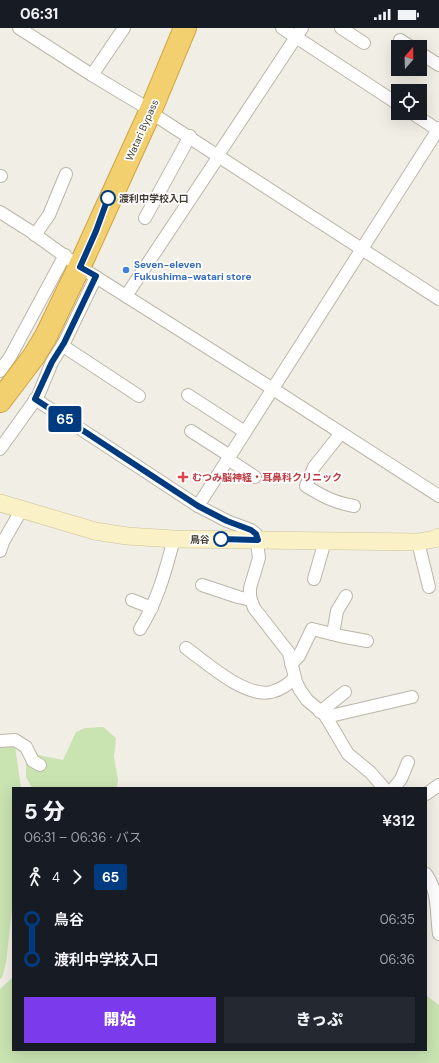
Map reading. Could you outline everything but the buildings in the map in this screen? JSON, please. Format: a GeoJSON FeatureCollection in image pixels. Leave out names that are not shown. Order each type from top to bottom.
{"type":"FeatureCollection","features":[{"type":"Feature","properties":{"kind":"highway","name":"Watari Bypass"},"geometry":{"type":"LineString","coordinates":[[0,401],[34,356],[46,336],[80,266],[96,231],[146,108],[174,28]]}},
{"type":"Feature","properties":{"kind":"highway","name":"Watari Bypass"},"geometry":{"type":"LineString","coordinates":[[146,108],[185,28]]}},
{"type":"Feature","properties":{"kind":"street"},"geometry":{"type":"LineString","coordinates":[[19,28],[31,32],[92,75],[190,136],[439,299]]}},
{"type":"Feature","properties":{"kind":"street"},"geometry":{"type":"LineString","coordinates":[[92,75],[124,28]]}},
{"type":"Feature","properties":{"kind":"street"},"geometry":{"type":"LineString","coordinates":[[282,28],[299,32],[391,99]]}},
{"type":"Feature","properties":{"kind":"street"},"geometry":{"type":"LineString","coordinates":[[341,28],[364,43]]}},
{"type":"Feature","properties":{"kind":"street"},"geometry":{"type":"LineString","coordinates":[[126,296],[299,32]]}},
{"type":"Feature","properties":{"kind":"street"},"geometry":{"type":"LineString","coordinates":[[427,57],[439,65]]}},
{"type":"Feature","properties":{"kind":"street"},"geometry":{"type":"LineString","coordinates":[[198,506],[438,129],[423,120]]}},
{"type":"Feature","properties":{"kind":"street"},"geometry":{"type":"LineString","coordinates":[[146,218],[190,136]]}},
{"type":"Feature","properties":{"kind":"street"},"geometry":{"type":"LineString","coordinates":[[35,235],[49,215],[66,174]]}},
{"type":"Feature","properties":{"kind":"street"},"geometry":{"type":"LineString","coordinates":[[0,212],[126,296],[273,388],[439,496]]}},
{"type":"Feature","properties":{"kind":"street"},"geometry":{"type":"LineString","coordinates":[[0,449],[35,399],[52,362],[63,346],[80,266]]}},
{"type":"Feature","properties":{"kind":"street"},"geometry":{"type":"LineString","coordinates":[[0,371],[80,266]]}},
{"type":"Feature","properties":{"kind":"street"},"geometry":{"type":"LineString","coordinates":[[63,346],[139,396]]}},
{"type":"Feature","properties":{"kind":"street"},"geometry":{"type":"LineString","coordinates":[[188,395],[245,432]]}},
{"type":"Feature","properties":{"kind":"street"},"geometry":{"type":"LineString","coordinates":[[35,399],[198,506],[227,521],[251,530],[256,534],[258,540],[259,558],[250,588],[251,600],[254,608],[289,653],[295,678],[300,690],[307,700],[323,714],[348,754],[370,772],[383,787]]}},
{"type":"Feature","properties":{"kind":"street"},"geometry":{"type":"LineString","coordinates":[[191,431],[256,477]]}},
{"type":"Feature","properties":{"kind":"street"},"geometry":{"type":"LineString","coordinates":[[341,433],[314,467],[306,486],[326,499],[354,506]]}},
{"type":"Feature","properties":{"kind":"street"},"geometry":{"type":"LineString","coordinates":[[0,503],[95,531],[127,536],[174,539],[418,542],[439,537]]}},
{"type":"Feature","properties":{"kind":"street"},"geometry":{"type":"LineString","coordinates":[[0,551],[3,542],[22,509]]}},
{"type":"Feature","properties":{"kind":"street"},"geometry":{"type":"LineString","coordinates":[[140,629],[152,608],[160,589],[174,539]]}},
{"type":"Feature","properties":{"kind":"street"},"geometry":{"type":"LineString","coordinates":[[314,579],[325,541]]}},
{"type":"Feature","properties":{"kind":"street"},"geometry":{"type":"LineString","coordinates":[[418,542],[429,587]]}},
{"type":"Feature","properties":{"kind":"street"},"geometry":{"type":"LineString","coordinates":[[202,585],[251,600]]}},
{"type":"Feature","properties":{"kind":"street"},"geometry":{"type":"LineString","coordinates":[[333,634],[337,611],[346,596]]}},
{"type":"Feature","properties":{"kind":"street"},"geometry":{"type":"LineString","coordinates":[[132,600],[152,608]]}},
{"type":"Feature","properties":{"kind":"street"},"geometry":{"type":"LineString","coordinates":[[291,664],[299,656],[312,629],[367,641]]}},
{"type":"Feature","properties":{"kind":"street"},"geometry":{"type":"LineString","coordinates":[[186,648],[227,679],[240,686],[260,693],[280,689],[295,678]]}},
{"type":"Feature","properties":{"kind":"street"},"geometry":{"type":"LineString","coordinates":[[323,714],[345,692]]}},
{"type":"Feature","properties":{"kind":"street"},"geometry":{"type":"LineString","coordinates":[[323,714],[412,697]]}},
{"type":"Feature","properties":{"kind":"street"},"geometry":{"type":"LineString","coordinates":[[0,741],[15,740],[26,747],[33,761],[40,765]]}},
{"type":"Feature","properties":{"kind":"street"},"geometry":{"type":"LineString","coordinates":[[395,787],[401,779],[408,762]]}},
{"type":"Feature","properties":{"kind":"street"},"geometry":{"type":"LineString","coordinates":[[427,793],[439,785]]}},
{"type":"Feature","properties":{"kind":"street"},"geometry":{"type":"LineString","coordinates":[[427,875],[436,891],[439,934]]}},
{"type":"Feature","properties":{"kind":"green space"},"geometry":{"type":"Polygon","coordinates":[[[103,727],[116,738],[114,757],[118,780],[117,787],[31,787],[26,777],[26,756],[38,755],[63,760],[76,732],[85,728],[103,727]]]}},
{"type":"Feature","properties":{"kind":"green space"},"geometry":{"type":"Polygon","coordinates":[[[0,746],[15,746],[21,787],[12,787],[12,910],[6,963],[2,978],[0,979],[0,746]]]}},
{"type":"Feature","properties":{"kind":"green space"},"geometry":{"type":"Polygon","coordinates":[[[12,978],[12,1051],[427,1051],[427,996],[439,1005],[439,1063],[0,1063],[0,989],[12,978]]]}},
{"type":"Feature","properties":{"kind":"bus line","name":"65"},"geometry":{"type":"LineString","coordinates":[[108,198],[96,231],[80,267],[96,276],[64,343],[52,362],[38,396],[35,399],[198,506],[227,521],[251,530],[256,534],[258,540],[221,539]]}},
{"type":"Feature","properties":{"kind":"place","name":"渡利中学校入口"},"geometry":{"type":"Point","coordinates":[108,198]}},
{"type":"Feature","properties":{"kind":"place","name":"Seven-eleven Fukushima-watari store"},"geometry":{"type":"Point","coordinates":[126,270]}},
{"type":"Feature","properties":{"kind":"place","name":"むつみ脳神経・耳鼻科クリニック"},"geometry":{"type":"Point","coordinates":[183,477]}},
{"type":"Feature","properties":{"kind":"place","name":"鳥谷"},"geometry":{"type":"Point","coordinates":[221,539]}}]}
